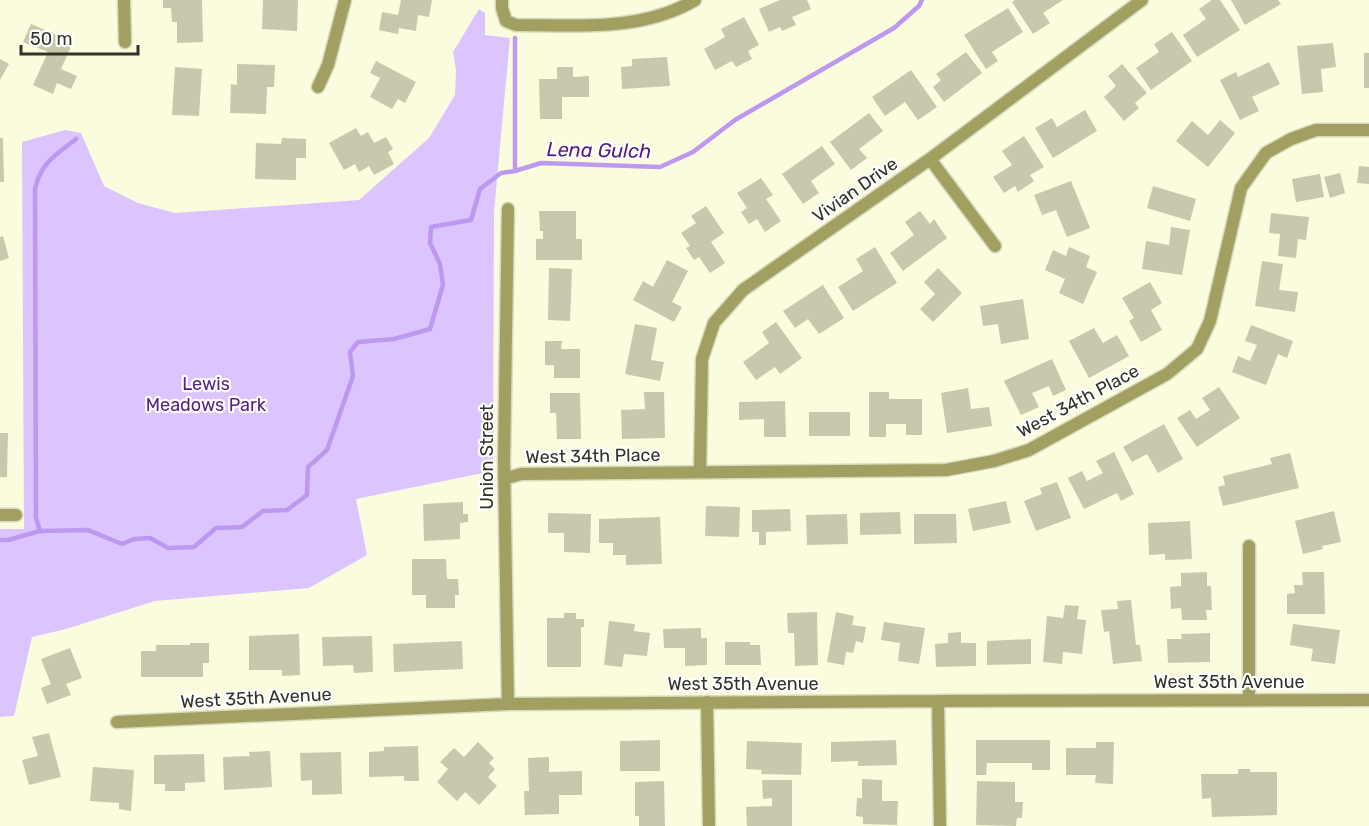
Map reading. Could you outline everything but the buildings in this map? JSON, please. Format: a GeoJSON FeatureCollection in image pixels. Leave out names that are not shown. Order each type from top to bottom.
{"type":"FeatureCollection","features":[{"type":"Feature","properties":{"kind":"street"},"geometry":{"type":"LineString","coordinates":[[124,0],[125,42]]}},
{"type":"Feature","properties":{"kind":"street"},"geometry":{"type":"LineString","coordinates":[[318,87],[328,65],[345,0]]}},
{"type":"Feature","properties":{"kind":"street"},"geometry":{"type":"LineString","coordinates":[[502,0],[506,21],[516,25],[616,24],[640,21],[664,14],[695,0]]}},
{"type":"Feature","properties":{"kind":"street","name":"Vivian Drive"},"geometry":{"type":"LineString","coordinates":[[700,472],[702,359],[714,323],[743,290],[930,159],[1142,0]]}},
{"type":"Feature","properties":{"kind":"street","name":"West 34th Place"},"geometry":{"type":"LineString","coordinates":[[504,479],[521,474],[946,470],[1029,450],[1167,374],[1197,349],[1210,321],[1241,188],[1266,153],[1290,139],[1316,130],[1369,130]]}},
{"type":"Feature","properties":{"kind":"street"},"geometry":{"type":"LineString","coordinates":[[930,159],[995,246]]}},
{"type":"Feature","properties":{"kind":"street","name":"Union Street"},"geometry":{"type":"LineString","coordinates":[[507,209],[504,479],[508,704]]}},
{"type":"Feature","properties":{"kind":"street"},"geometry":{"type":"LineString","coordinates":[[0,515],[16,515]]}},
{"type":"Feature","properties":{"kind":"street"},"geometry":{"type":"LineString","coordinates":[[1249,546],[1250,700]]}},
{"type":"Feature","properties":{"kind":"street","name":"West 35th Avenue"},"geometry":{"type":"LineString","coordinates":[[117,722],[508,704],[1369,700]]}},
{"type":"Feature","properties":{"kind":"street"},"geometry":{"type":"LineString","coordinates":[[938,701],[940,826]]}},
{"type":"Feature","properties":{"kind":"street"},"geometry":{"type":"LineString","coordinates":[[707,702],[709,826]]}},
{"type":"Feature","properties":{"kind":"green space","name":"Lewis Meadows Park"},"geometry":{"type":"Polygon","coordinates":[[[479,9],[485,13],[485,35],[510,38],[494,212],[493,471],[356,499],[367,555],[309,588],[155,601],[66,629],[32,637],[14,716],[0,717],[0,529],[24,529],[22,142],[65,130],[81,133],[104,186],[138,203],[175,213],[359,200],[429,138],[455,95],[456,70],[453,52],[479,9]]]}},
{"type":"Feature","properties":{"kind":"waterway","name":"Lena Gulch"},"geometry":{"type":"LineString","coordinates":[[0,540],[40,531],[88,530],[122,544],[134,539],[150,538],[168,548],[194,547],[216,528],[242,527],[263,511],[287,510],[307,495],[308,467],[327,450],[353,376],[350,352],[358,342],[394,339],[430,329],[443,285],[440,264],[430,243],[431,227],[471,220],[480,189],[501,173],[541,163],[660,167],[693,152],[735,120],[894,28],[919,6],[922,0]]}},
{"type":"Feature","properties":{"kind":"waterway"},"geometry":{"type":"LineString","coordinates":[[515,38],[515,171]]}},
{"type":"Feature","properties":{"kind":"waterway"},"geometry":{"type":"LineString","coordinates":[[40,531],[36,518],[35,189],[45,166],[76,139]]}}]}
